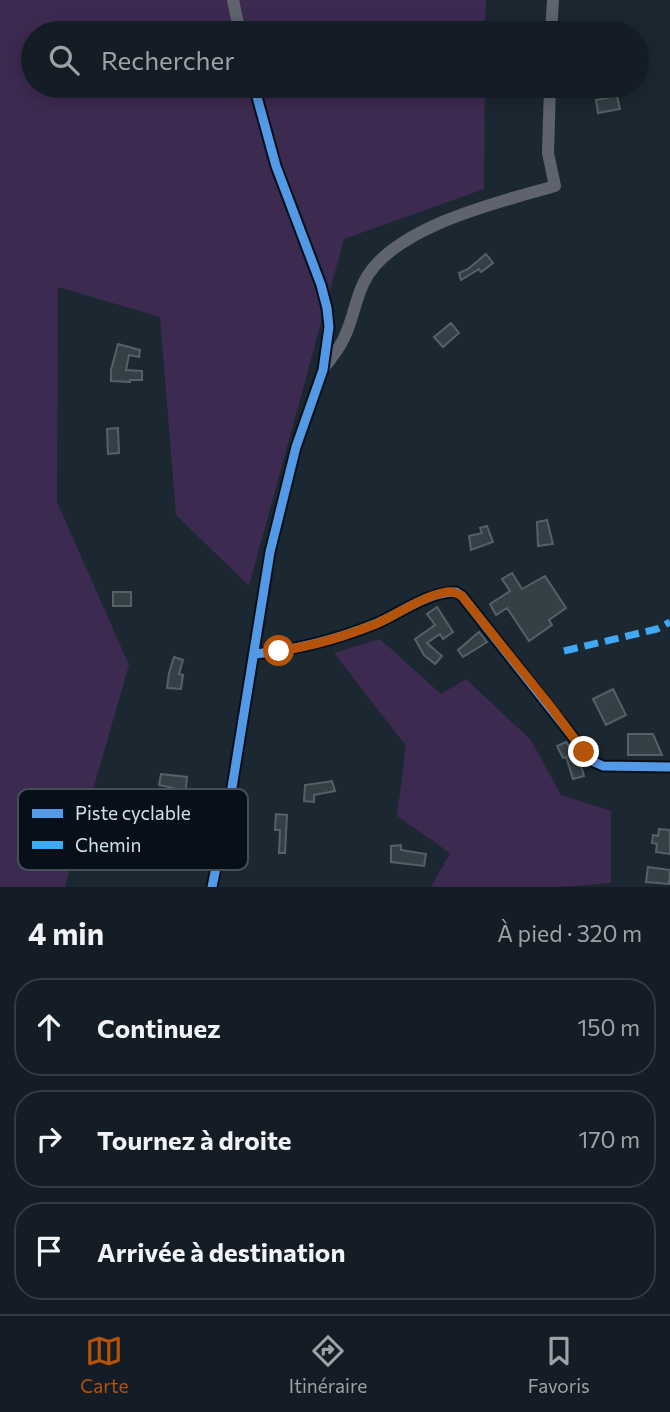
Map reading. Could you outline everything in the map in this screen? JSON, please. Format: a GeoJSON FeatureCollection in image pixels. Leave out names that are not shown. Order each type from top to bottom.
{"type":"FeatureCollection","features":[{"type":"Feature","properties":{"kind":"street"},"geometry":{"type":"LineString","coordinates":[[233,0],[237,21]]}},
{"type":"Feature","properties":{"kind":"street"},"geometry":{"type":"LineString","coordinates":[[552,21],[553,0]]}},
{"type":"Feature","properties":{"kind":"street"},"geometry":{"type":"LineString","coordinates":[[232,789],[270,552],[287,478],[323,370],[328,335],[327,309],[321,285],[276,166],[257,98]]}},
{"type":"Feature","properties":{"kind":"street"},"geometry":{"type":"LineString","coordinates":[[323,370],[345,336],[363,284],[373,267],[388,254],[453,217],[555,186],[548,153],[550,98]]}},
{"type":"Feature","properties":{"kind":"street"},"geometry":{"type":"LineString","coordinates":[[254,654],[303,648],[341,637],[430,597],[456,592],[462,596],[592,761],[603,766],[670,767]]}},
{"type":"Feature","properties":{"kind":"shaded area"},"geometry":{"type":"Polygon","coordinates":[[[0,0],[486,0],[485,21],[21,21],[21,98],[485,98],[484,189],[344,239],[249,586],[176,515],[160,317],[58,287],[57,502],[129,665],[93,789],[18,789],[18,870],[70,870],[65,887],[0,887],[0,0]]]}},
{"type":"Feature","properties":{"kind":"shaded area"},"geometry":{"type":"Polygon","coordinates":[[[380,639],[441,694],[466,679],[531,740],[561,795],[611,811],[611,883],[559,887],[431,887],[450,853],[397,816],[406,746],[334,653],[380,639]]]}},
{"type":"Feature","properties":{"kind":"building"},"geometry":{"type":"Polygon","coordinates":[[[617,98],[620,109],[598,113],[596,100],[617,98]]]}},
{"type":"Feature","properties":{"kind":"building"},"geometry":{"type":"Polygon","coordinates":[[[486,254],[493,263],[481,272],[479,269],[461,280],[459,273],[486,254]]]}},
{"type":"Feature","properties":{"kind":"building"},"geometry":{"type":"Polygon","coordinates":[[[451,323],[459,333],[443,347],[434,337],[451,323]]]}},
{"type":"Feature","properties":{"kind":"building"},"geometry":{"type":"Polygon","coordinates":[[[118,344],[140,350],[139,357],[129,355],[126,370],[142,371],[142,380],[111,381],[118,344]]]}},
{"type":"Feature","properties":{"kind":"building"},"geometry":{"type":"Polygon","coordinates":[[[118,428],[119,453],[108,454],[107,429],[118,428]]]}},
{"type":"Feature","properties":{"kind":"building"},"geometry":{"type":"Polygon","coordinates":[[[547,520],[553,544],[538,546],[537,522],[547,520]]]}},
{"type":"Feature","properties":{"kind":"building"},"geometry":{"type":"Polygon","coordinates":[[[487,526],[493,542],[471,550],[469,536],[482,533],[480,528],[487,526]]]}},
{"type":"Feature","properties":{"kind":"building"},"geometry":{"type":"Polygon","coordinates":[[[512,573],[522,589],[545,576],[566,608],[549,620],[552,625],[529,641],[507,608],[496,615],[490,604],[510,591],[502,579],[512,573]]]}},
{"type":"Feature","properties":{"kind":"building"},"geometry":{"type":"Polygon","coordinates":[[[113,592],[131,592],[131,606],[113,606],[113,592]]]}},
{"type":"Feature","properties":{"kind":"building"},"geometry":{"type":"Polygon","coordinates":[[[437,607],[453,632],[443,639],[440,634],[427,643],[442,656],[435,664],[424,655],[415,639],[435,625],[427,614],[437,607]]]}},
{"type":"Feature","properties":{"kind":"building"},"geometry":{"type":"Polygon","coordinates":[[[479,632],[487,642],[463,657],[458,650],[479,632]]]}},
{"type":"Feature","properties":{"kind":"building"},"geometry":{"type":"Polygon","coordinates":[[[174,657],[183,660],[179,674],[183,675],[181,689],[167,688],[174,657]]]}},
{"type":"Feature","properties":{"kind":"building"},"geometry":{"type":"Polygon","coordinates":[[[613,689],[626,715],[606,725],[593,699],[613,689]]]}},
{"type":"Feature","properties":{"kind":"building"},"geometry":{"type":"Polygon","coordinates":[[[628,734],[653,734],[662,755],[628,755],[628,734]]]}},
{"type":"Feature","properties":{"kind":"building"},"geometry":{"type":"Polygon","coordinates":[[[566,742],[579,758],[584,776],[573,779],[566,757],[563,758],[557,746],[566,742]]]}},
{"type":"Feature","properties":{"kind":"building"},"geometry":{"type":"Polygon","coordinates":[[[161,774],[187,777],[186,789],[159,785],[161,774]]]}},
{"type":"Feature","properties":{"kind":"building"},"geometry":{"type":"Polygon","coordinates":[[[332,781],[335,791],[314,795],[314,802],[304,801],[305,785],[332,781]]]}},
{"type":"Feature","properties":{"kind":"building"},"geometry":{"type":"Polygon","coordinates":[[[276,814],[287,815],[285,853],[279,853],[280,830],[275,830],[276,814]]]}},
{"type":"Feature","properties":{"kind":"building"},"geometry":{"type":"Polygon","coordinates":[[[659,829],[670,830],[670,854],[656,852],[657,844],[652,843],[653,835],[658,836],[659,829]]]}},
{"type":"Feature","properties":{"kind":"building"},"geometry":{"type":"Polygon","coordinates":[[[401,845],[401,850],[426,854],[424,866],[391,862],[391,846],[401,845]]]}},
{"type":"Feature","properties":{"kind":"building"},"geometry":{"type":"Polygon","coordinates":[[[648,867],[670,870],[669,884],[646,882],[648,867]]]}},
{"type":"Feature","properties":{"kind":"marked path"},"geometry":{"type":"LineString","coordinates":[[564,651],[657,629],[670,622]]}},
{"type":"Feature","properties":{"kind":"cycle path"},"geometry":{"type":"LineString","coordinates":[[232,789],[270,552],[296,447],[323,370],[329,327],[321,285],[276,166],[257,98]]}},
{"type":"Feature","properties":{"kind":"cycle path"},"geometry":{"type":"LineString","coordinates":[[254,654],[300,647],[345,635],[375,624],[424,599],[456,592],[462,596],[592,761],[603,766],[670,767]]}},
{"type":"Feature","properties":{"kind":"cycle path"},"geometry":{"type":"LineString","coordinates":[[212,887],[216,870]]}},
{"type":"Feature","properties":{"kind":"route"},"geometry":{"type":"LineString","coordinates":[[279,651],[303,648],[341,637],[430,597],[456,592],[551,707],[584,752]]}}]}
